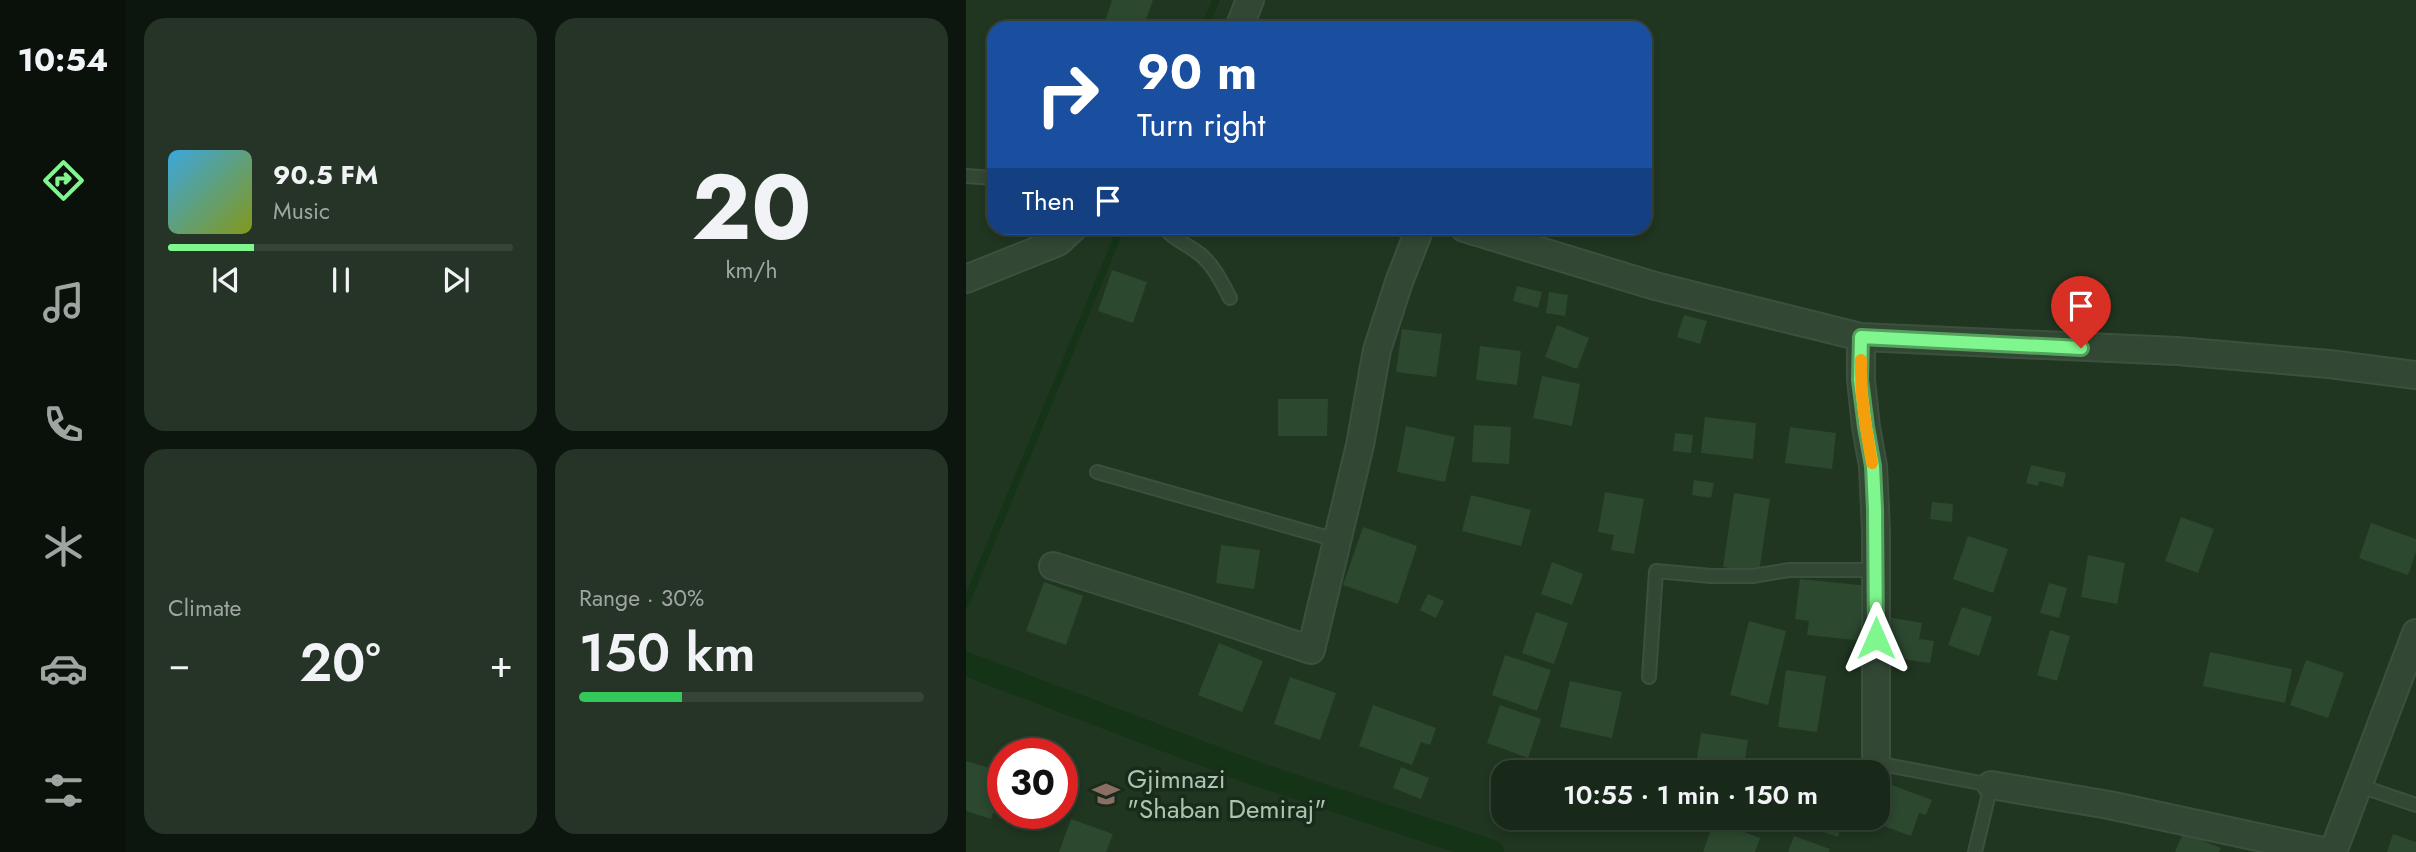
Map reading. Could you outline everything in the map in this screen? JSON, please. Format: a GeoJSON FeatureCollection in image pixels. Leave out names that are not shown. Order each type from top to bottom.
{"type":"FeatureCollection","features":[{"type":"Feature","properties":{"kind":"street"},"geometry":{"type":"LineString","coordinates":[[1242,21],[1250,0]]}},
{"type":"Feature","properties":{"kind":"street"},"geometry":{"type":"LineString","coordinates":[[966,279],[1058,242],[1066,235]]}},
{"type":"Feature","properties":{"kind":"street"},"geometry":{"type":"LineString","coordinates":[[1053,566],[1311,650],[1360,445],[1377,350],[1417,235]]}},
{"type":"Feature","properties":{"kind":"street"},"geometry":{"type":"LineString","coordinates":[[1487,235],[1655,286],[1861,337],[2177,352],[2329,364],[2416,375]]}},
{"type":"Feature","properties":{"kind":"street"},"geometry":{"type":"LineString","coordinates":[[1861,337],[1860,380],[1873,466],[1877,760]]}},
{"type":"Feature","properties":{"kind":"street"},"geometry":{"type":"LineString","coordinates":[[2333,852],[2416,633]]}},
{"type":"Feature","properties":{"kind":"street"},"geometry":{"type":"LineString","coordinates":[[1991,785],[2122,808],[2327,852]]}},
{"type":"Feature","properties":{"kind":"lane"},"geometry":{"type":"LineString","coordinates":[[966,176],[987,178]]}},
{"type":"Feature","properties":{"kind":"lane"},"geometry":{"type":"LineString","coordinates":[[1172,235],[1201,255],[1230,298]]}},
{"type":"Feature","properties":{"kind":"lane"},"geometry":{"type":"LineString","coordinates":[[1097,472],[1336,540]]}},
{"type":"Feature","properties":{"kind":"lane"},"geometry":{"type":"LineString","coordinates":[[1649,677],[1656,570],[1712,576],[1753,576],[1789,570],[1876,570]]}},
{"type":"Feature","properties":{"kind":"lane"},"geometry":{"type":"LineString","coordinates":[[1890,766],[1991,785],[1975,852]]}},
{"type":"Feature","properties":{"kind":"lane"},"geometry":{"type":"LineString","coordinates":[[2357,785],[2416,805]]}},
{"type":"Feature","properties":{"kind":"building"},"geometry":{"type":"Polygon","coordinates":[[[1112,0],[1153,0],[1146,21],[1105,21],[1112,0]]]}},
{"type":"Feature","properties":{"kind":"building"},"geometry":{"type":"Polygon","coordinates":[[[1112,270],[1147,282],[1133,323],[1098,311],[1112,270]]]}},
{"type":"Feature","properties":{"kind":"building"},"geometry":{"type":"Polygon","coordinates":[[[1517,286],[1542,292],[1538,308],[1513,301],[1517,286]]]}},
{"type":"Feature","properties":{"kind":"building"},"geometry":{"type":"Polygon","coordinates":[[[1549,292],[1568,295],[1565,316],[1546,313],[1549,292]]]}},
{"type":"Feature","properties":{"kind":"building"},"geometry":{"type":"Polygon","coordinates":[[[1684,315],[1707,321],[1700,344],[1677,337],[1684,315]]]}},
{"type":"Feature","properties":{"kind":"building"},"geometry":{"type":"Polygon","coordinates":[[[1557,325],[1589,338],[1577,369],[1545,357],[1557,325]]]}},
{"type":"Feature","properties":{"kind":"building"},"geometry":{"type":"Polygon","coordinates":[[[1402,329],[1442,334],[1436,377],[1396,372],[1402,329]]]}},
{"type":"Feature","properties":{"kind":"building"},"geometry":{"type":"Polygon","coordinates":[[[1480,346],[1521,351],[1517,385],[1476,380],[1480,346]]]}},
{"type":"Feature","properties":{"kind":"building"},"geometry":{"type":"Polygon","coordinates":[[[1542,376],[1580,384],[1572,426],[1533,418],[1542,376]]]}},
{"type":"Feature","properties":{"kind":"building"},"geometry":{"type":"Polygon","coordinates":[[[1278,399],[1328,399],[1327,436],[1278,436],[1278,399]]]}},
{"type":"Feature","properties":{"kind":"building"},"geometry":{"type":"Polygon","coordinates":[[[1705,417],[1756,423],[1753,459],[1701,453],[1705,417]]]}},
{"type":"Feature","properties":{"kind":"building"},"geometry":{"type":"Polygon","coordinates":[[[1474,425],[1511,427],[1509,464],[1472,462],[1474,425]]]}},
{"type":"Feature","properties":{"kind":"building"},"geometry":{"type":"Polygon","coordinates":[[[1406,426],[1455,437],[1445,482],[1397,472],[1406,426]]]}},
{"type":"Feature","properties":{"kind":"building"},"geometry":{"type":"Polygon","coordinates":[[[1790,427],[1836,433],[1832,469],[1785,463],[1790,427]]]}},
{"type":"Feature","properties":{"kind":"building"},"geometry":{"type":"Polygon","coordinates":[[[1675,433],[1693,435],[1691,453],[1673,451],[1675,433]]]}},
{"type":"Feature","properties":{"kind":"building"},"geometry":{"type":"Polygon","coordinates":[[[2031,465],[2066,473],[2063,487],[2039,481],[2038,486],[2026,483],[2031,465]]]}},
{"type":"Feature","properties":{"kind":"building"},"geometry":{"type":"Polygon","coordinates":[[[1694,480],[1714,483],[1711,498],[1692,495],[1694,480]]]}},
{"type":"Feature","properties":{"kind":"building"},"geometry":{"type":"Polygon","coordinates":[[[1605,492],[1644,499],[1634,554],[1611,550],[1614,535],[1598,532],[1605,492]]]}},
{"type":"Feature","properties":{"kind":"building"},"geometry":{"type":"Polygon","coordinates":[[[1734,493],[1770,499],[1759,572],[1723,567],[1734,493]]]}},
{"type":"Feature","properties":{"kind":"building"},"geometry":{"type":"Polygon","coordinates":[[[1471,495],[1531,510],[1521,546],[1462,531],[1471,495]]]}},
{"type":"Feature","properties":{"kind":"building"},"geometry":{"type":"Polygon","coordinates":[[[1932,502],[1953,504],[1952,522],[1930,519],[1932,502]]]}},
{"type":"Feature","properties":{"kind":"building"},"geometry":{"type":"Polygon","coordinates":[[[2181,517],[2214,529],[2198,573],[2165,561],[2181,517]]]}},
{"type":"Feature","properties":{"kind":"building"},"geometry":{"type":"Polygon","coordinates":[[[2371,523],[2416,539],[2416,552],[2408,575],[2359,558],[2371,523]]]}},
{"type":"Feature","properties":{"kind":"building"},"geometry":{"type":"Polygon","coordinates":[[[1363,527],[1417,546],[1398,604],[1343,585],[1363,527]]]}},
{"type":"Feature","properties":{"kind":"building"},"geometry":{"type":"Polygon","coordinates":[[[1968,536],[2008,549],[1993,593],[1953,579],[1968,536]]]}},
{"type":"Feature","properties":{"kind":"building"},"geometry":{"type":"Polygon","coordinates":[[[1221,545],[1260,550],[1254,589],[1216,583],[1221,545]]]}},
{"type":"Feature","properties":{"kind":"building"},"geometry":{"type":"Polygon","coordinates":[[[2088,555],[2125,563],[2117,604],[2081,597],[2088,555]]]}},
{"type":"Feature","properties":{"kind":"building"},"geometry":{"type":"Polygon","coordinates":[[[1552,562],[1583,574],[1572,605],[1541,594],[1552,562]]]}},
{"type":"Feature","properties":{"kind":"building"},"geometry":{"type":"Polygon","coordinates":[[[1800,579],[1869,586],[1864,641],[1807,635],[1809,621],[1795,619],[1800,579]]]}},
{"type":"Feature","properties":{"kind":"building"},"geometry":{"type":"Polygon","coordinates":[[[1044,582],[1083,596],[1066,645],[1026,631],[1044,582]]]}},
{"type":"Feature","properties":{"kind":"building"},"geometry":{"type":"Polygon","coordinates":[[[2049,583],[2067,588],[2059,618],[2040,613],[2049,583]]]}},
{"type":"Feature","properties":{"kind":"building"},"geometry":{"type":"Polygon","coordinates":[[[1428,594],[1444,601],[1436,618],[1420,610],[1428,594]]]}},
{"type":"Feature","properties":{"kind":"building"},"geometry":{"type":"Polygon","coordinates":[[[1962,607],[1992,617],[1979,656],[1948,645],[1962,607]]]}},
{"type":"Feature","properties":{"kind":"building"},"geometry":{"type":"Polygon","coordinates":[[[1536,612],[1568,623],[1554,664],[1522,653],[1536,612]]]}},
{"type":"Feature","properties":{"kind":"building"},"geometry":{"type":"Polygon","coordinates":[[[1887,617],[1922,623],[1919,639],[1934,641],[1930,663],[1881,656],[1887,617]]]}},
{"type":"Feature","properties":{"kind":"building"},"geometry":{"type":"Polygon","coordinates":[[[1749,621],[1786,631],[1768,705],[1730,695],[1749,621]]]}},
{"type":"Feature","properties":{"kind":"building"},"geometry":{"type":"Polygon","coordinates":[[[2050,630],[2070,636],[2057,681],[2037,675],[2050,630]]]}},
{"type":"Feature","properties":{"kind":"building"},"geometry":{"type":"Polygon","coordinates":[[[1219,643],[1263,661],[1242,712],[1198,695],[1219,643]]]}},
{"type":"Feature","properties":{"kind":"building"},"geometry":{"type":"Polygon","coordinates":[[[2210,652],[2292,669],[2285,703],[2203,686],[2210,652]]]}},
{"type":"Feature","properties":{"kind":"building"},"geometry":{"type":"Polygon","coordinates":[[[1505,655],[1551,670],[1537,711],[1492,695],[1505,655]]]}},
{"type":"Feature","properties":{"kind":"building"},"geometry":{"type":"Polygon","coordinates":[[[2306,660],[2344,673],[2328,718],[2290,705],[2306,660]]]}},
{"type":"Feature","properties":{"kind":"building"},"geometry":{"type":"Polygon","coordinates":[[[1786,670],[1826,676],[1817,732],[1778,727],[1786,670]]]}},
{"type":"Feature","properties":{"kind":"building"},"geometry":{"type":"Polygon","coordinates":[[[1290,677],[1336,693],[1320,740],[1274,724],[1290,677]]]}},
{"type":"Feature","properties":{"kind":"building"},"geometry":{"type":"Polygon","coordinates":[[[1570,681],[1622,692],[1612,738],[1560,727],[1570,681]]]}},
{"type":"Feature","properties":{"kind":"building"},"geometry":{"type":"Polygon","coordinates":[[[1373,705],[1436,728],[1430,745],[1421,742],[1412,765],[1359,746],[1373,705]]]}},
{"type":"Feature","properties":{"kind":"building"},"geometry":{"type":"Polygon","coordinates":[[[1500,705],[1541,719],[1528,758],[1487,743],[1500,705]]]}},
{"type":"Feature","properties":{"kind":"building"},"geometry":{"type":"Polygon","coordinates":[[[1701,733],[1748,740],[1745,760],[1697,760],[1701,733]]]}},
{"type":"Feature","properties":{"kind":"building"},"geometry":{"type":"Polygon","coordinates":[[[966,761],[987,767],[987,818],[966,811],[966,761]]]}},
{"type":"Feature","properties":{"kind":"building"},"geometry":{"type":"Polygon","coordinates":[[[1401,767],[1429,778],[1421,799],[1393,788],[1401,767]]]}},
{"type":"Feature","properties":{"kind":"building"},"geometry":{"type":"Polygon","coordinates":[[[1892,785],[1932,800],[1926,815],[1919,813],[1911,836],[1890,828],[1892,785]]]}},
{"type":"Feature","properties":{"kind":"building"},"geometry":{"type":"Polygon","coordinates":[[[1078,822],[1113,834],[1106,852],[1059,852],[1067,829],[1078,829],[1078,822]]]}},
{"type":"Feature","properties":{"kind":"building"},"geometry":{"type":"Polygon","coordinates":[[[1711,830],[1738,830],[1760,838],[1755,852],[1703,852],[1711,830]]]}},
{"type":"Feature","properties":{"kind":"building"},"geometry":{"type":"Polygon","coordinates":[[[1818,830],[1840,830],[1838,837],[1818,830]]]}},
{"type":"Feature","properties":{"kind":"building"},"geometry":{"type":"Polygon","coordinates":[[[2183,833],[2221,848],[2219,852],[2175,852],[2183,833]]]}},
{"type":"Feature","properties":{"kind":"building"},"geometry":{"type":"Polygon","coordinates":[[[2393,834],[2416,842],[2416,852],[2387,852],[2393,834]]]}},
{"type":"Feature","properties":{"kind":"building"},"geometry":{"type":"Polygon","coordinates":[[[1794,836],[1830,849],[1829,852],[1788,852],[1794,836]]]}},
{"type":"Feature","properties":{"kind":"waterway"},"geometry":{"type":"LineString","coordinates":[[1207,21],[1216,0]]}},
{"type":"Feature","properties":{"kind":"waterway"},"geometry":{"type":"LineString","coordinates":[[966,603],[1118,235]]}},
{"type":"Feature","properties":{"kind":"waterway"},"geometry":{"type":"LineString","coordinates":[[966,664],[1251,772],[1492,852]]}},
{"type":"Feature","properties":{"kind":"slow traffic"},"geometry":{"type":"LineString","coordinates":[[1861,360],[1860,380],[1872,463]]}},
{"type":"Feature","properties":{"kind":"place","name":"Gjimnazi \"Shaban Demiraj\""},"geometry":{"type":"Point","coordinates":[1106,794]}},
{"type":"Feature","properties":{"kind":"route"},"geometry":{"type":"LineString","coordinates":[[1876,638],[1873,466],[1860,380],[1861,337],[2081,348]]}}]}
